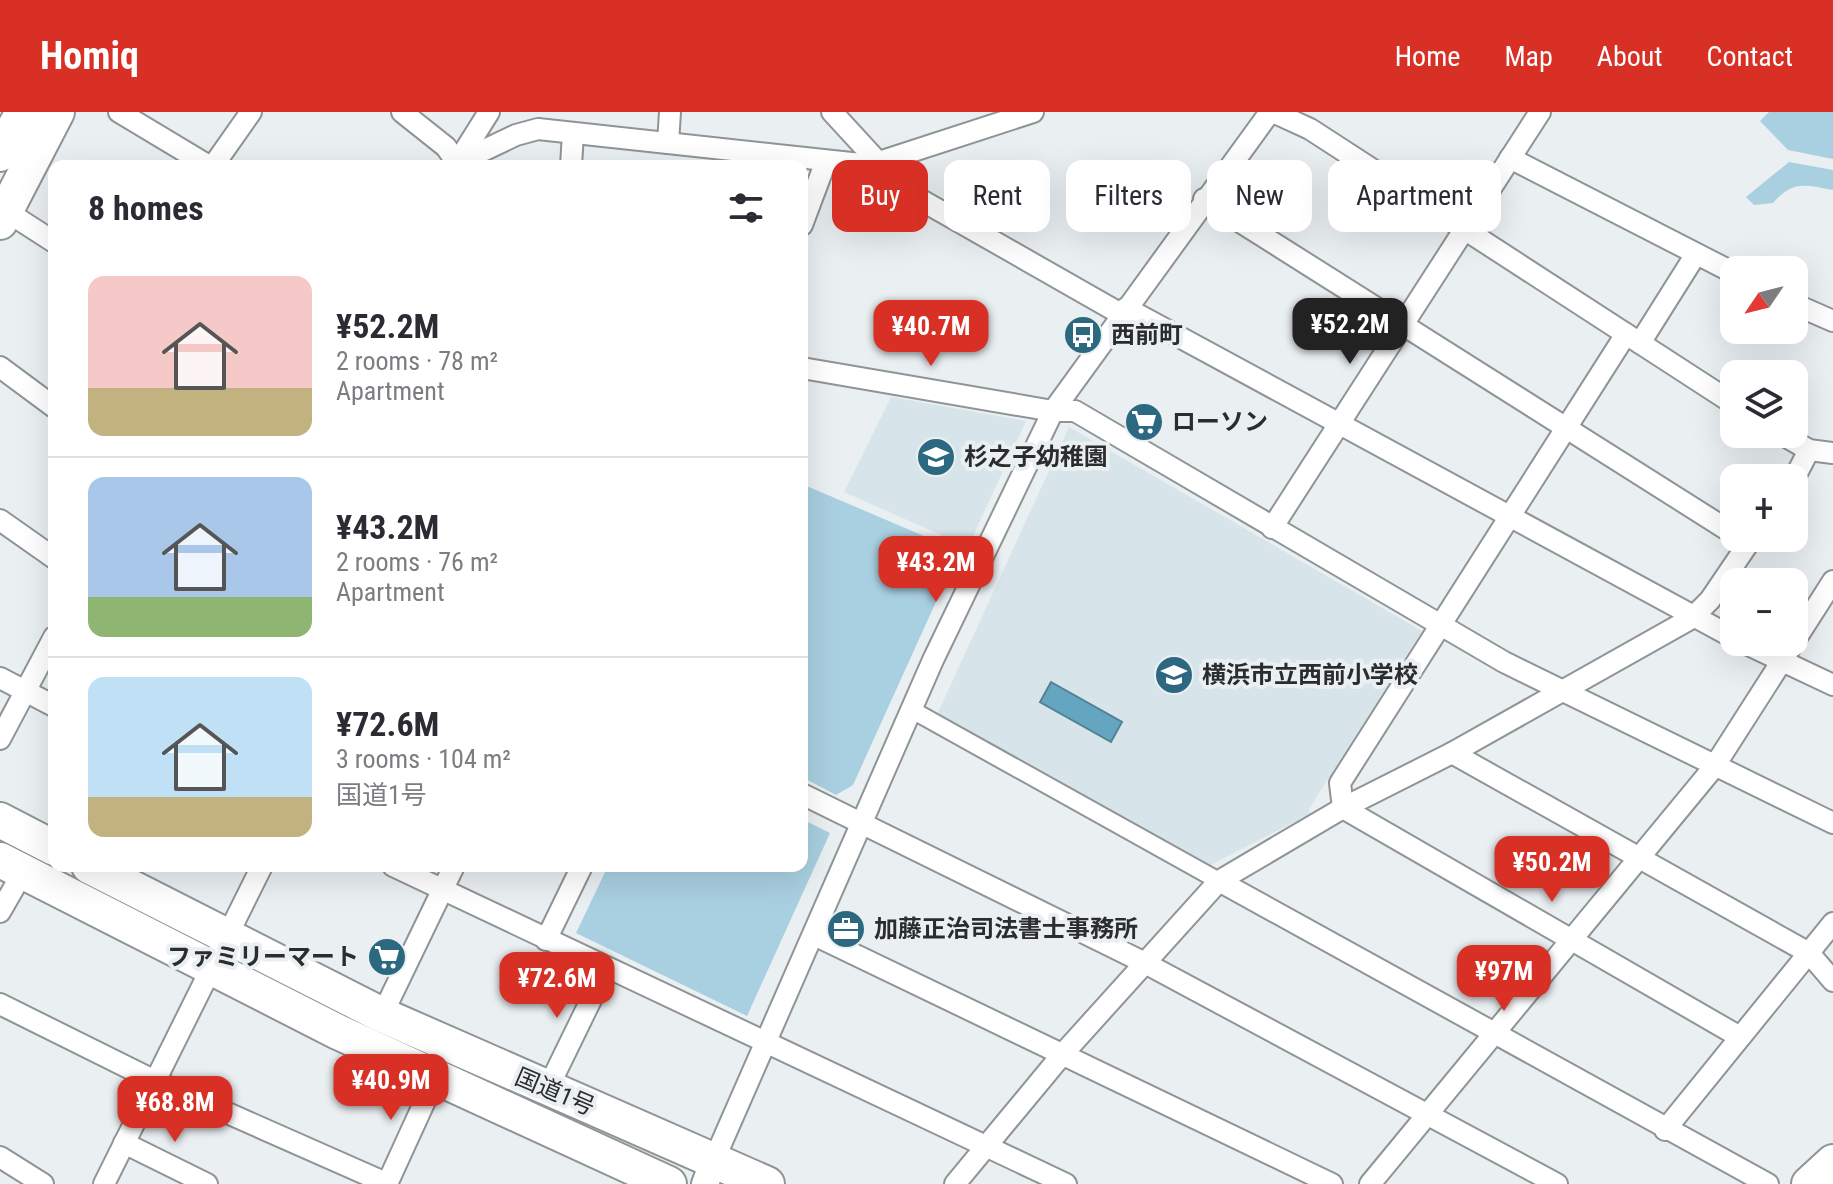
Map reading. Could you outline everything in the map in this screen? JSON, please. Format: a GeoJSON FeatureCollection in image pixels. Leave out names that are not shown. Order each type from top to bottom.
{"type":"FeatureCollection","features":[{"type":"Feature","properties":{"kind":"main road"},"geometry":{"type":"LineString","coordinates":[[0,154],[23,112]]}},
{"type":"Feature","properties":{"kind":"main road"},"geometry":{"type":"LineString","coordinates":[[3,217],[57,112]]}},
{"type":"Feature","properties":{"kind":"main road"},"geometry":{"type":"LineString","coordinates":[[0,820],[48,845]]}},
{"type":"Feature","properties":{"kind":"main road","name":"国道1号"},"geometry":{"type":"LineString","coordinates":[[11,866],[435,1079],[669,1184]]}},
{"type":"Feature","properties":{"kind":"main road","name":"国道1号"},"geometry":{"type":"LineString","coordinates":[[104,872],[382,1015],[547,1090],[710,1172],[767,1184]]}},
{"type":"Feature","properties":{"kind":"main road"},"geometry":{"type":"LineString","coordinates":[[1809,1184],[1833,1162]]}},
{"type":"Feature","properties":{"kind":"street"},"geometry":{"type":"LineString","coordinates":[[119,112],[201,160]]}},
{"type":"Feature","properties":{"kind":"street"},"geometry":{"type":"LineString","coordinates":[[215,160],[251,112]]}},
{"type":"Feature","properties":{"kind":"street"},"geometry":{"type":"LineString","coordinates":[[402,112],[446,147],[452,160]]}},
{"type":"Feature","properties":{"kind":"street"},"geometry":{"type":"LineString","coordinates":[[457,160],[489,112]]}},
{"type":"Feature","properties":{"kind":"street"},"geometry":{"type":"LineString","coordinates":[[668,143],[670,112]]}},
{"type":"Feature","properties":{"kind":"street"},"geometry":{"type":"LineString","coordinates":[[883,160],[1033,112]]}},
{"type":"Feature","properties":{"kind":"street"},"geometry":{"type":"LineString","coordinates":[[710,1172],[912,710],[1053,411],[1204,199],[1271,112],[1310,129],[1358,160]]}},
{"type":"Feature","properties":{"kind":"street"},"geometry":{"type":"LineString","coordinates":[[1501,172],[1540,112]]}},
{"type":"Feature","properties":{"kind":"street"},"geometry":{"type":"LineString","coordinates":[[839,114],[872,160]]}},
{"type":"Feature","properties":{"kind":"street"},"geometry":{"type":"LineString","coordinates":[[463,160],[538,129],[832,161]]}},
{"type":"Feature","properties":{"kind":"street"},"geometry":{"type":"LineString","coordinates":[[571,160],[573,133]]}},
{"type":"Feature","properties":{"kind":"street"},"geometry":{"type":"LineString","coordinates":[[1510,158],[1720,266]]}},
{"type":"Feature","properties":{"kind":"street"},"geometry":{"type":"LineString","coordinates":[[808,209],[826,161]]}},
{"type":"Feature","properties":{"kind":"street"},"geometry":{"type":"LineString","coordinates":[[1204,199],[1565,429],[1720,523]]}},
{"type":"Feature","properties":{"kind":"street"},"geometry":{"type":"LineString","coordinates":[[928,203],[1124,311],[1510,515],[1720,631]]}},
{"type":"Feature","properties":{"kind":"street"},"geometry":{"type":"LineString","coordinates":[[3,217],[48,239]]}},
{"type":"Feature","properties":{"kind":"street"},"geometry":{"type":"LineString","coordinates":[[1272,528],[1462,232]]}},
{"type":"Feature","properties":{"kind":"street"},"geometry":{"type":"LineString","coordinates":[[1469,232],[1720,395]]}},
{"type":"Feature","properties":{"kind":"street"},"geometry":{"type":"LineString","coordinates":[[1343,808],[1340,783],[1439,624],[1565,429],[1696,254]]}},
{"type":"Feature","properties":{"kind":"street"},"geometry":{"type":"LineString","coordinates":[[1808,310],[1833,321]]}},
{"type":"Feature","properties":{"kind":"street"},"geometry":{"type":"LineString","coordinates":[[0,367],[48,403]]}},
{"type":"Feature","properties":{"kind":"street"},"geometry":{"type":"LineString","coordinates":[[808,369],[1053,411],[1075,411],[1272,528],[1560,692],[1833,823]]}},
{"type":"Feature","properties":{"kind":"street"},"geometry":{"type":"LineString","coordinates":[[1806,448],[1833,453]]}},
{"type":"Feature","properties":{"kind":"street"},"geometry":{"type":"LineString","coordinates":[[1802,464],[1809,450]]}},
{"type":"Feature","properties":{"kind":"street"},"geometry":{"type":"LineString","coordinates":[[0,520],[48,554]]}},
{"type":"Feature","properties":{"kind":"street"},"geometry":{"type":"LineString","coordinates":[[955,1184],[1061,1056],[1219,881],[1343,808],[1452,753],[1692,618],[1731,573],[1739,552]]}},
{"type":"Feature","properties":{"kind":"street"},"geometry":{"type":"LineString","coordinates":[[1370,1184],[1714,767],[1833,581]]}},
{"type":"Feature","properties":{"kind":"street"},"geometry":{"type":"LineString","coordinates":[[0,739],[48,648]]}},
{"type":"Feature","properties":{"kind":"street"},"geometry":{"type":"LineString","coordinates":[[1771,656],[1833,685]]}},
{"type":"Feature","properties":{"kind":"street"},"geometry":{"type":"LineString","coordinates":[[0,678],[48,703]]}},
{"type":"Feature","properties":{"kind":"street"},"geometry":{"type":"LineString","coordinates":[[912,710],[1665,1130],[1768,1184]]}},
{"type":"Feature","properties":{"kind":"street"},"geometry":{"type":"LineString","coordinates":[[1452,753],[1809,953],[1833,981]]}},
{"type":"Feature","properties":{"kind":"street"},"geometry":{"type":"LineString","coordinates":[[808,797],[1143,962],[1557,1184]]}},
{"type":"Feature","properties":{"kind":"street"},"geometry":{"type":"LineString","coordinates":[[1343,808],[1740,1037]]}},
{"type":"Feature","properties":{"kind":"street"},"geometry":{"type":"LineString","coordinates":[[0,912],[11,866]]}},
{"type":"Feature","properties":{"kind":"street"},"geometry":{"type":"LineString","coordinates":[[104,1184],[259,872]]}},
{"type":"Feature","properties":{"kind":"street"},"geometry":{"type":"LineString","coordinates":[[406,872],[766,1045],[1066,1184]]}},
{"type":"Feature","properties":{"kind":"street"},"geometry":{"type":"LineString","coordinates":[[382,1015],[451,872]]}},
{"type":"Feature","properties":{"kind":"street"},"geometry":{"type":"LineString","coordinates":[[546,940],[579,872]]}},
{"type":"Feature","properties":{"kind":"street"},"geometry":{"type":"LineString","coordinates":[[1665,1130],[1833,923]]}},
{"type":"Feature","properties":{"kind":"street"},"geometry":{"type":"LineString","coordinates":[[814,935],[1332,1184]]}},
{"type":"Feature","properties":{"kind":"street"},"geometry":{"type":"LineString","coordinates":[[547,1090],[606,969]]}},
{"type":"Feature","properties":{"kind":"street"},"geometry":{"type":"LineString","coordinates":[[0,1004],[155,1081],[387,1184],[435,1079]]}},
{"type":"Feature","properties":{"kind":"street"},"geometry":{"type":"LineString","coordinates":[[124,1143],[207,1184]]}},
{"type":"Feature","properties":{"kind":"street"},"geometry":{"type":"LineString","coordinates":[[0,1157],[43,1184]]}},
{"type":"Feature","properties":{"kind":"shaded area"},"geometry":{"type":"Polygon","coordinates":[[[1769,112],[1833,112],[1833,159],[1788,150],[1760,121],[1769,112]]]}},
{"type":"Feature","properties":{"kind":"shaded area"},"geometry":{"type":"Polygon","coordinates":[[[1789,162],[1833,170],[1833,190],[1793,187],[1773,203],[1754,205],[1746,197],[1789,162]]]}},
{"type":"Feature","properties":{"kind":"shaded area","name":"杉之子幼稚園"},"geometry":{"type":"Polygon","coordinates":[[[891,397],[1026,421],[968,547],[844,492],[891,397]]]}},
{"type":"Feature","properties":{"kind":"shaded area","name":"横浜市立西前小学校"},"geometry":{"type":"Polygon","coordinates":[[[1069,427],[1422,631],[1309,809],[1310,814],[1203,869],[935,719],[1069,427]]]}},
{"type":"Feature","properties":{"kind":"shaded area"},"geometry":{"type":"Polygon","coordinates":[[[808,487],[959,551],[853,785],[836,795],[808,780],[808,487]]]}},
{"type":"Feature","properties":{"kind":"shaded area"},"geometry":{"type":"Polygon","coordinates":[[[1051,682],[1122,722],[1111,742],[1040,702],[1051,682]]]}},
{"type":"Feature","properties":{"kind":"shaded area"},"geometry":{"type":"Polygon","coordinates":[[[808,822],[830,833],[747,1016],[576,933],[605,872],[808,872],[808,822]]]}},
{"type":"Feature","properties":{"kind":"place","name":"西前町"},"geometry":{"type":"Point","coordinates":[1083,335]}},
{"type":"Feature","properties":{"kind":"place","name":"ローソン"},"geometry":{"type":"Point","coordinates":[1144,422]}},
{"type":"Feature","properties":{"kind":"place","name":"杉之子幼稚園"},"geometry":{"type":"Point","coordinates":[936,457]}},
{"type":"Feature","properties":{"kind":"place","name":"横浜市立西前小学校"},"geometry":{"type":"Point","coordinates":[1174,675]}},
{"type":"Feature","properties":{"kind":"place","name":"加藤正治司法書士事務所"},"geometry":{"type":"Point","coordinates":[846,929]}},
{"type":"Feature","properties":{"kind":"place","name":"ファミリーマート"},"geometry":{"type":"Point","coordinates":[387,957]}}]}
